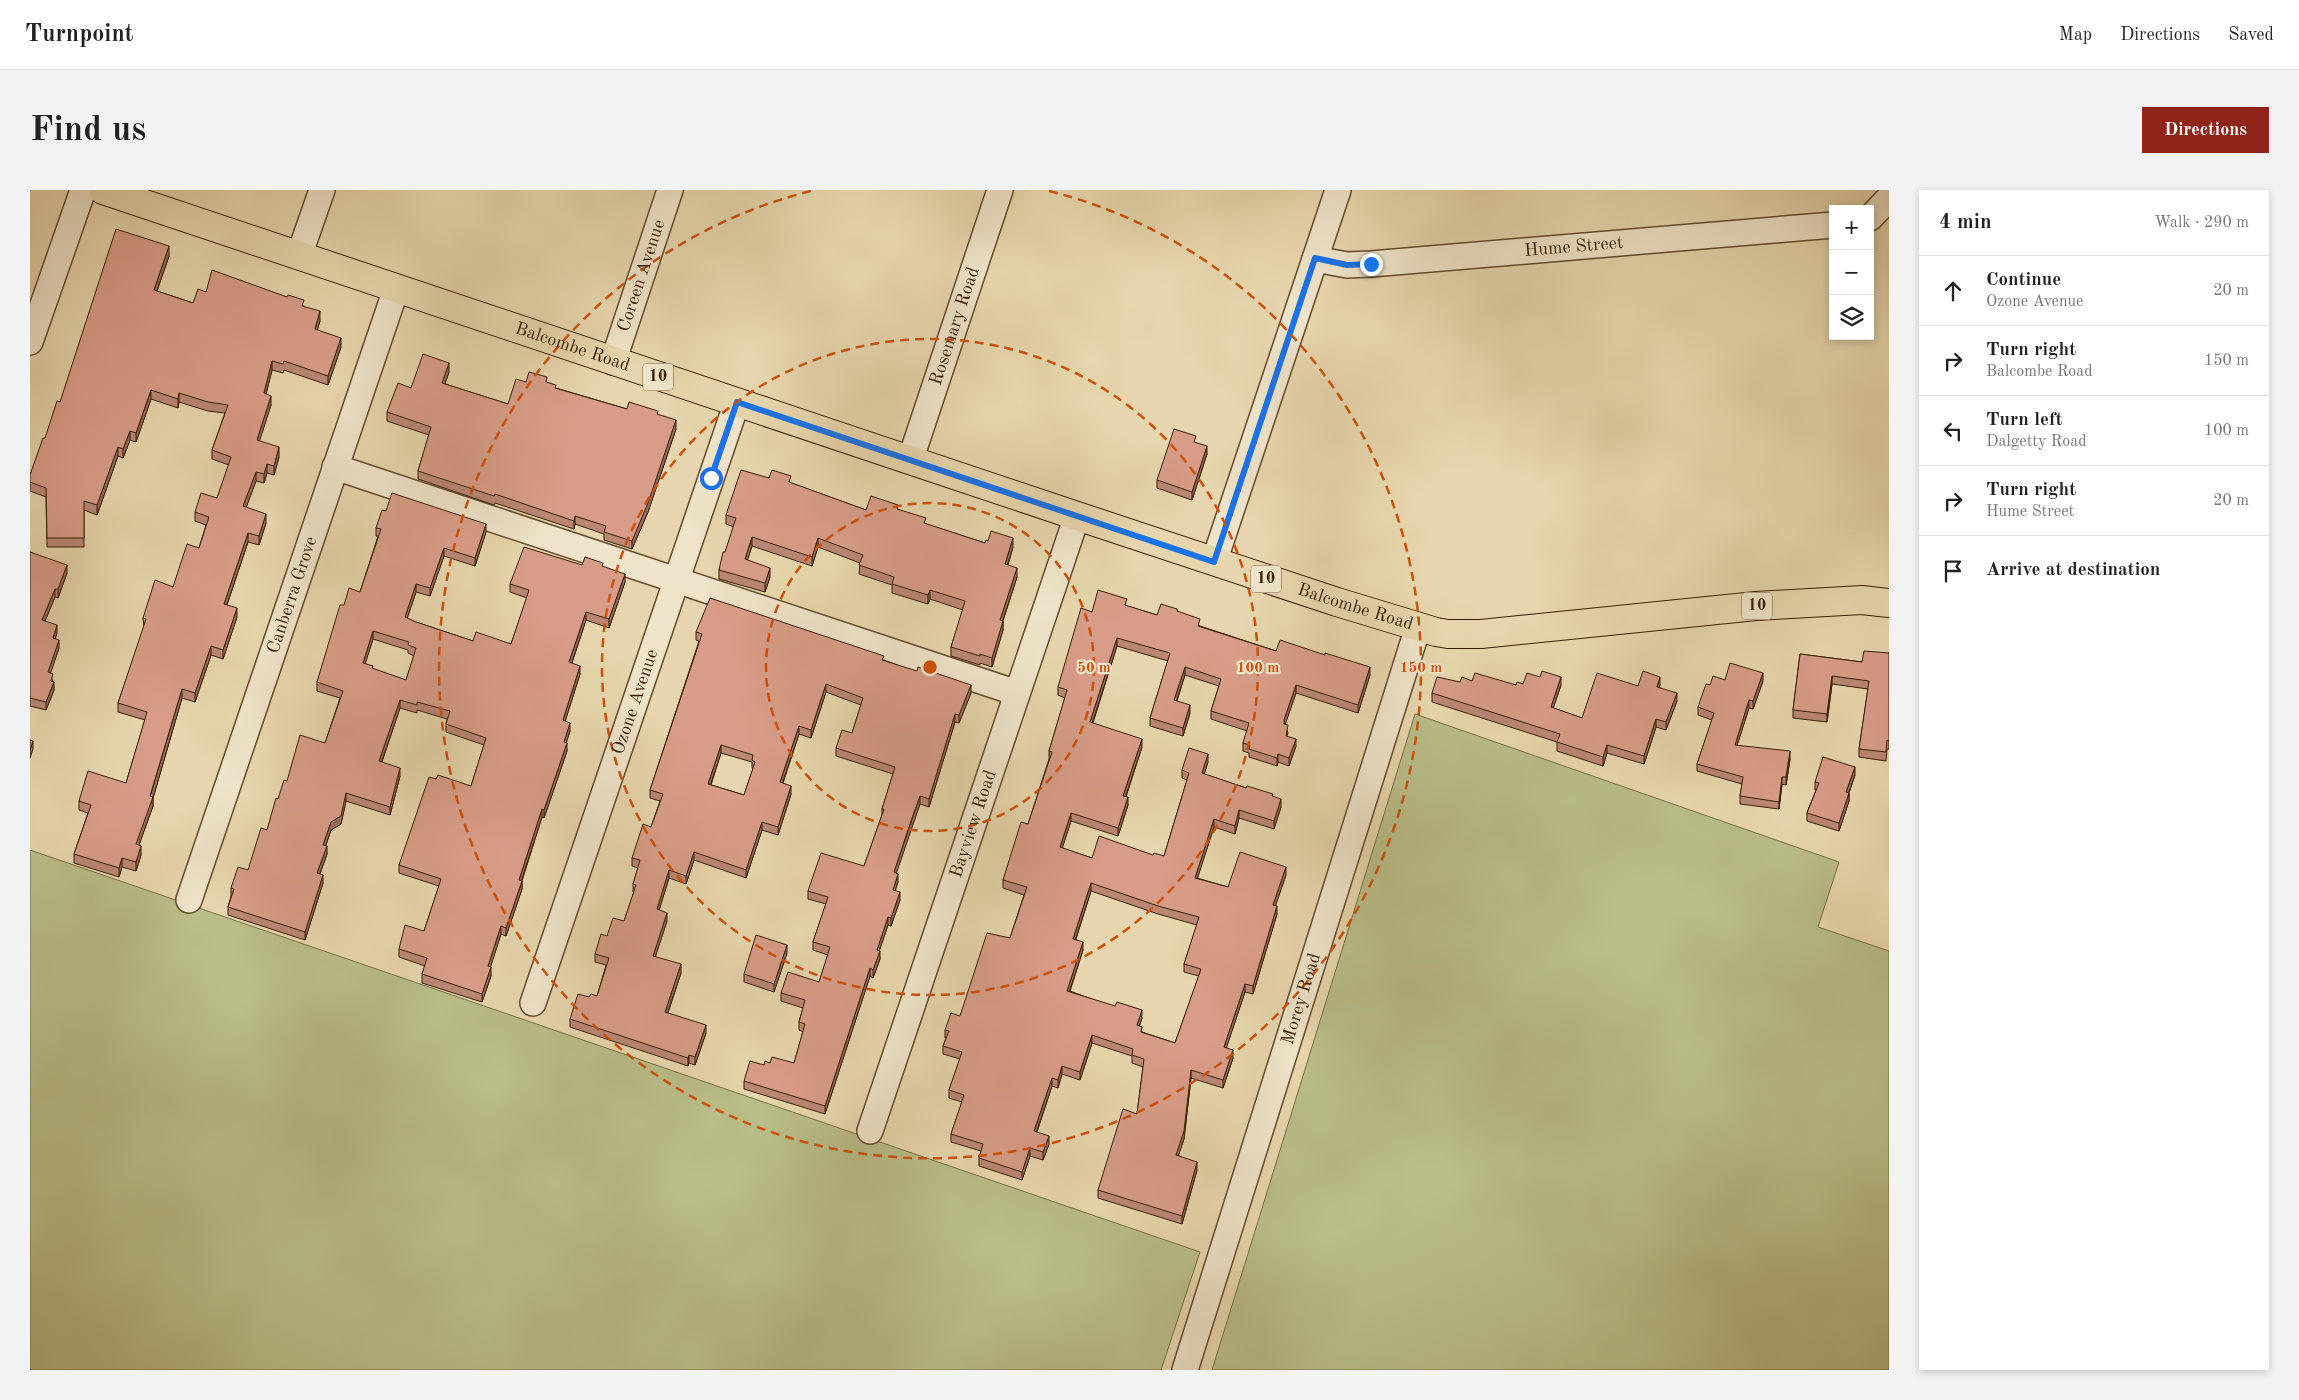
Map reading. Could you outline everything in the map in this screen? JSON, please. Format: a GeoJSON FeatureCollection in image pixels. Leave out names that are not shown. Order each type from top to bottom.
{"type":"FeatureCollection","features":[{"type":"Feature","properties":{"kind":"main road","name":"Balcombe Road"},"geometry":{"type":"LineString","coordinates":[[103,190],[1214,562],[1418,627],[1448,634],[1466,635],[1756,606],[1862,600],[1889,603]]}},
{"type":"Feature","properties":{"kind":"street"},"geometry":{"type":"LineString","coordinates":[[30,342],[82,190]]}},
{"type":"Feature","properties":{"kind":"street"},"geometry":{"type":"LineString","coordinates":[[299,256],[322,190]]}},
{"type":"Feature","properties":{"kind":"street","name":"Coreen Avenue"},"geometry":{"type":"LineString","coordinates":[[613,362],[670,190]]}},
{"type":"Feature","properties":{"kind":"street","name":"Rosemary Road"},"geometry":{"type":"LineString","coordinates":[[910,461],[1000,190]]}},
{"type":"Feature","properties":{"kind":"street"},"geometry":{"type":"LineString","coordinates":[[1214,562],[1338,190]]}},
{"type":"Feature","properties":{"kind":"street"},"geometry":{"type":"LineString","coordinates":[[1874,214],[1889,198]]}},
{"type":"Feature","properties":{"kind":"street","name":"Hume Street"},"geometry":{"type":"LineString","coordinates":[[1315,258],[1347,265],[1371,264],[1829,225]]}},
{"type":"Feature","properties":{"kind":"street","name":"Canberra Grove"},"geometry":{"type":"LineString","coordinates":[[189,900],[396,289]]}},
{"type":"Feature","properties":{"kind":"street","name":"Ozone Avenue"},"geometry":{"type":"LineString","coordinates":[[533,1003],[737,402]]}},
{"type":"Feature","properties":{"kind":"street"},"geometry":{"type":"LineString","coordinates":[[335,467],[1017,693]]}},
{"type":"Feature","properties":{"kind":"street","name":"Bayview Road"},"geometry":{"type":"LineString","coordinates":[[870,1131],[1077,516]]}},
{"type":"Feature","properties":{"kind":"street","name":"Morey Road"},"geometry":{"type":"LineString","coordinates":[[1185,1370],[1418,627]]}},
{"type":"Feature","properties":{"kind":"green space"},"geometry":{"type":"Polygon","coordinates":[[[1415,714],[1839,862],[1818,927],[1889,951],[1889,1370],[1212,1370],[1415,714]]]}},
{"type":"Feature","properties":{"kind":"green space"},"geometry":{"type":"Polygon","coordinates":[[[30,850],[1200,1252],[1161,1370],[30,1370],[30,850]]]}},
{"type":"Feature","properties":{"kind":"building"},"geometry":{"type":"Polygon","coordinates":[[[116,229],[169,246],[154,290],[193,303],[198,289],[206,292],[212,270],[287,297],[288,295],[304,300],[302,306],[320,311],[315,329],[341,338],[328,376],[284,361],[283,364],[272,361],[264,393],[271,396],[257,440],[279,447],[274,466],[267,464],[264,474],[256,472],[243,506],[266,514],[259,536],[248,533],[224,604],[237,608],[223,650],[211,646],[195,693],[182,689],[150,796],[153,797],[136,844],[141,846],[136,862],[122,858],[119,868],[74,854],[91,805],[79,801],[88,771],[126,783],[147,712],[118,703],[146,619],[143,618],[155,580],[173,587],[187,544],[199,548],[209,517],[195,512],[201,493],[217,498],[231,457],[212,450],[228,405],[208,402],[179,393],[178,399],[151,390],[136,433],[130,431],[123,449],[118,447],[97,505],[84,501],[84,538],[47,538],[46,488],[30,482],[30,475],[57,401],[60,402],[116,229]]]}},
{"type":"Feature","properties":{"kind":"building"},"geometry":{"type":"Polygon","coordinates":[[[423,354],[449,363],[442,383],[508,404],[516,379],[526,382],[529,372],[547,377],[546,382],[556,385],[555,388],[627,409],[629,402],[658,411],[657,414],[676,420],[648,503],[632,541],[604,532],[606,526],[575,516],[574,521],[495,494],[494,496],[418,471],[431,427],[387,412],[398,383],[411,388],[423,354]]]}},
{"type":"Feature","properties":{"kind":"building"},"geometry":{"type":"Polygon","coordinates":[[[1174,429],[1196,436],[1194,442],[1207,446],[1192,492],[1157,480],[1174,429]]]}},
{"type":"Feature","properties":{"kind":"building"},"geometry":{"type":"Polygon","coordinates":[[[741,470],[769,478],[772,470],[791,476],[789,482],[866,510],[871,496],[898,505],[897,509],[926,518],[924,523],[985,543],[986,540],[988,541],[991,531],[1013,538],[1005,564],[1017,568],[1000,620],[1003,621],[992,658],[951,647],[965,601],[930,590],[928,595],[892,584],[894,577],[859,565],[863,555],[818,538],[812,557],[752,537],[745,559],[770,568],[765,583],[719,570],[723,552],[725,552],[736,518],[726,515],[741,470]]]}},
{"type":"Feature","properties":{"kind":"building"},"geometry":{"type":"Polygon","coordinates":[[[392,493],[486,524],[475,558],[444,548],[430,588],[416,584],[405,617],[473,641],[476,632],[511,644],[529,590],[510,584],[524,547],[582,565],[585,557],[603,563],[602,566],[625,574],[609,619],[586,612],[569,662],[580,666],[563,720],[570,723],[564,742],[567,743],[544,810],[542,809],[519,880],[522,881],[506,928],[501,926],[488,966],[491,967],[482,994],[422,974],[427,958],[399,949],[405,925],[424,931],[441,879],[399,865],[429,777],[436,779],[438,775],[471,786],[486,738],[446,724],[450,711],[417,702],[417,705],[400,700],[379,761],[400,768],[390,807],[346,793],[341,816],[331,822],[323,845],[327,846],[317,873],[323,875],[305,932],[228,907],[234,889],[231,888],[238,867],[248,870],[261,828],[267,830],[276,798],[278,799],[284,780],[287,781],[300,735],[325,743],[343,691],[317,682],[340,605],[344,605],[349,588],[360,592],[381,529],[376,528],[382,510],[386,511],[392,493]],[[373,631],[363,663],[406,680],[416,648],[408,645],[409,642],[373,631]]]}},
{"type":"Feature","properties":{"kind":"building"},"geometry":{"type":"Polygon","coordinates":[[[30,552],[67,565],[58,589],[55,589],[42,620],[57,625],[53,638],[59,640],[48,672],[53,674],[51,681],[54,682],[46,702],[30,698],[30,552]]]}},
{"type":"Feature","properties":{"kind":"building"},"geometry":{"type":"Polygon","coordinates":[[[1098,590],[1127,599],[1125,605],[1157,615],[1161,604],[1177,609],[1177,611],[1200,619],[1198,626],[1276,651],[1280,640],[1370,667],[1358,705],[1296,685],[1284,724],[1288,725],[1286,736],[1296,739],[1289,758],[1278,754],[1277,758],[1249,749],[1250,745],[1243,743],[1249,723],[1211,711],[1221,679],[1185,667],[1174,700],[1190,705],[1183,728],[1150,718],[1170,653],[1117,638],[1090,722],[1142,739],[1123,796],[1128,797],[1118,828],[1071,813],[1060,847],[1092,858],[1099,836],[1153,855],[1154,853],[1164,856],[1189,773],[1182,770],[1189,748],[1208,754],[1202,773],[1246,788],[1247,786],[1273,794],[1272,796],[1281,799],[1274,821],[1239,810],[1235,826],[1214,819],[1195,878],[1228,887],[1240,852],[1286,867],[1273,905],[1277,906],[1253,986],[1245,984],[1224,1047],[1233,1050],[1223,1080],[1191,1070],[1184,1131],[1176,1155],[1197,1162],[1182,1216],[1098,1190],[1123,1109],[1137,1114],[1144,1059],[1132,1055],[1133,1049],[1092,1035],[1080,1072],[1062,1066],[1058,1080],[1052,1078],[1034,1131],[1049,1136],[1043,1152],[1030,1148],[1022,1172],[979,1158],[983,1144],[951,1134],[964,1095],[949,1090],[962,1052],[943,1046],[949,1031],[945,1030],[951,1013],[960,1016],[987,933],[1010,938],[1027,887],[1003,880],[1021,822],[1028,824],[1052,752],[1049,751],[1067,690],[1058,687],[1081,608],[1092,612],[1098,590]],[[1091,883],[1073,939],[1083,942],[1067,991],[1115,1006],[1117,1002],[1142,1010],[1137,1025],[1142,1027],[1141,1032],[1175,1043],[1201,969],[1184,964],[1199,917],[1158,906],[1091,883]]]}},
{"type":"Feature","properties":{"kind":"building"},"geometry":{"type":"Polygon","coordinates":[[[710,598],[884,656],[882,660],[917,671],[918,667],[971,685],[959,715],[955,714],[929,799],[920,796],[912,818],[894,872],[898,874],[893,890],[900,892],[891,918],[888,917],[877,950],[880,951],[873,970],[870,968],[825,1106],[744,1081],[750,1061],[764,1065],[765,1061],[770,1063],[772,1057],[794,1063],[805,1024],[799,1022],[805,1000],[781,993],[788,972],[819,982],[830,947],[813,942],[828,897],[808,891],[821,853],[864,866],[884,809],[882,809],[895,767],[836,748],[842,730],[852,733],[863,698],[826,684],[811,730],[799,726],[780,782],[791,786],[778,827],[762,822],[746,870],[694,852],[686,876],[669,870],[657,909],[667,913],[653,956],[681,964],[665,1012],[706,1025],[695,1057],[689,1055],[688,1058],[570,1019],[578,994],[589,997],[591,994],[597,996],[609,958],[595,954],[601,934],[607,936],[613,918],[624,921],[636,885],[633,884],[640,860],[632,858],[643,824],[651,827],[663,794],[650,790],[702,634],[696,632],[710,598]],[[721,745],[708,784],[744,795],[755,762],[752,760],[753,755],[721,745]]]}},
{"type":"Feature","properties":{"kind":"building"},"geometry":{"type":"Polygon","coordinates":[[[1864,651],[1889,653],[1889,741],[1887,740],[1886,752],[1859,749],[1869,681],[1832,676],[1827,714],[1793,710],[1800,654],[1862,662],[1864,651]]]}},
{"type":"Feature","properties":{"kind":"building"},"geometry":{"type":"Polygon","coordinates":[[[1730,663],[1763,673],[1753,701],[1749,700],[1735,745],[1790,751],[1786,777],[1782,777],[1779,802],[1740,796],[1743,777],[1697,764],[1714,713],[1698,707],[1706,684],[1710,685],[1713,676],[1725,680],[1730,663]]]}},
{"type":"Feature","properties":{"kind":"building"},"geometry":{"type":"Polygon","coordinates":[[[1542,671],[1561,677],[1551,707],[1582,718],[1597,673],[1638,686],[1643,671],[1660,677],[1657,687],[1677,693],[1666,722],[1656,719],[1644,756],[1607,745],[1603,757],[1557,742],[1560,734],[1432,693],[1437,677],[1460,682],[1462,677],[1472,681],[1475,673],[1516,685],[1517,682],[1523,684],[1527,673],[1540,677],[1542,671]]]}},
{"type":"Feature","properties":{"kind":"building"},"geometry":{"type":"Polygon","coordinates":[[[1823,757],[1855,767],[1846,792],[1849,793],[1839,823],[1807,813],[1819,783],[1815,782],[1823,757]]]}},
{"type":"Feature","properties":{"kind":"building"},"geometry":{"type":"Polygon","coordinates":[[[756,935],[787,945],[774,984],[744,974],[756,935]]]}},
{"type":"Feature","properties":{"kind":"route"},"geometry":{"type":"LineString","coordinates":[[711,478],[737,402],[1214,562],[1315,258],[1347,265],[1371,264]]}}]}
